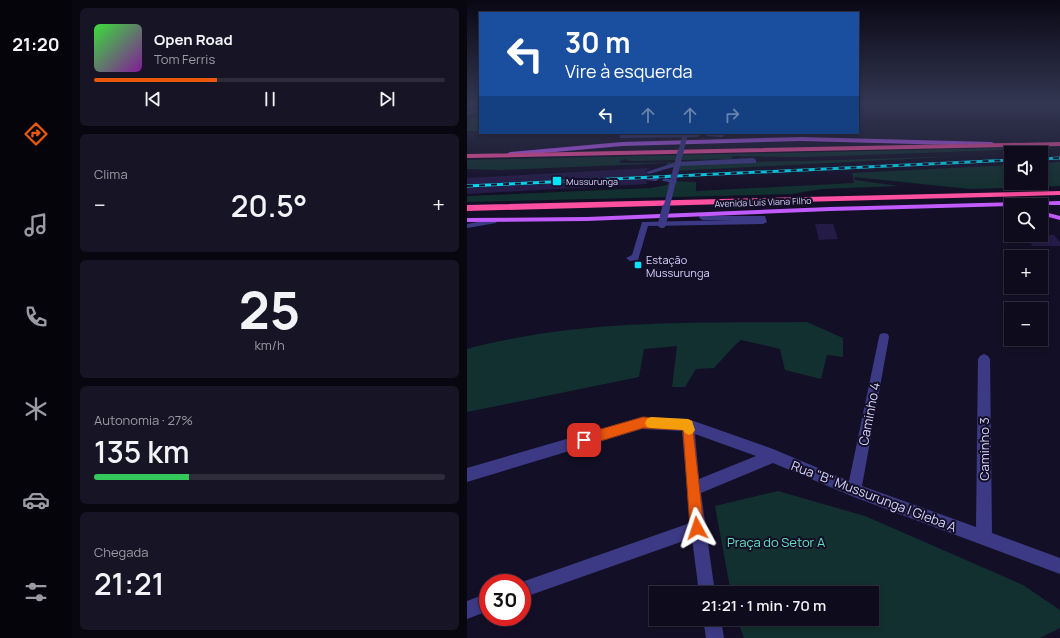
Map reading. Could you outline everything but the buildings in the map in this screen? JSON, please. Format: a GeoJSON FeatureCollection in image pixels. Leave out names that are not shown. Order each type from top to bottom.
{"type":"FeatureCollection","features":[{"type":"Feature","properties":{"kind":"highway"},"geometry":{"type":"LineString","coordinates":[[467,156],[1060,144]]}},
{"type":"Feature","properties":{"kind":"highway","name":"Avenida Luís Viana Filho"},"geometry":{"type":"LineString","coordinates":[[467,208],[1060,193]]}},
{"type":"Feature","properties":{"kind":"main road","name":"Avenida Luís Viana Filho"},"geometry":{"type":"LineString","coordinates":[[1048,203],[1060,203]]}},
{"type":"Feature","properties":{"kind":"main road","name":"Avenida Luís Viana Filho"},"geometry":{"type":"LineString","coordinates":[[467,220],[493,221],[524,219],[587,219],[830,209],[1004,205]]}},
{"type":"Feature","properties":{"kind":"main road"},"geometry":{"type":"LineString","coordinates":[[1048,214],[1060,218]]}},
{"type":"Feature","properties":{"kind":"street"},"geometry":{"type":"LineString","coordinates":[[683,134],[622,137],[623,135],[683,134],[697,135]]}},
{"type":"Feature","properties":{"kind":"street"},"geometry":{"type":"LineString","coordinates":[[662,224],[675,181],[683,134]]}},
{"type":"Feature","properties":{"kind":"street"},"geometry":{"type":"LineString","coordinates":[[709,135],[722,135]]}},
{"type":"Feature","properties":{"kind":"street"},"geometry":{"type":"LineString","coordinates":[[656,179],[648,175],[677,164],[754,162],[753,160],[701,163],[735,162]]}},
{"type":"Feature","properties":{"kind":"street"},"geometry":{"type":"LineString","coordinates":[[665,180],[675,181]]}},
{"type":"Feature","properties":{"kind":"street"},"geometry":{"type":"LineString","coordinates":[[630,258],[635,258],[645,224],[763,222],[762,218],[703,218],[703,220],[756,220]]}},
{"type":"Feature","properties":{"kind":"street"},"geometry":{"type":"LineString","coordinates":[[467,226],[493,221]]}},
{"type":"Feature","properties":{"kind":"street","name":"Caminho 4"},"geometry":{"type":"LineString","coordinates":[[854,490],[884,337]]}},
{"type":"Feature","properties":{"kind":"street","name":"Caminho 3"},"geometry":{"type":"LineString","coordinates":[[984,359],[984,539]]}},
{"type":"Feature","properties":{"kind":"street","name":"Rua \"B\" Mussurunga I Gleba A"},"geometry":{"type":"LineString","coordinates":[[467,475],[643,423],[688,425],[773,456],[854,490],[1060,566]]}},
{"type":"Feature","properties":{"kind":"street"},"geometry":{"type":"LineString","coordinates":[[688,425],[697,528],[706,586]]}},
{"type":"Feature","properties":{"kind":"street"},"geometry":{"type":"LineString","coordinates":[[693,489],[773,456]]}},
{"type":"Feature","properties":{"kind":"street"},"geometry":{"type":"LineString","coordinates":[[531,587],[697,528]]}},
{"type":"Feature","properties":{"kind":"street"},"geometry":{"type":"LineString","coordinates":[[467,610],[479,605]]}},
{"type":"Feature","properties":{"kind":"street"},"geometry":{"type":"LineString","coordinates":[[713,626],[715,638]]}},
{"type":"Feature","properties":{"kind":"green space"},"geometry":{"type":"Polygon","coordinates":[[[1004,148],[1004,150],[805,157],[733,156],[731,159],[631,161],[624,159],[619,162],[806,161],[964,156],[673,171],[673,166],[666,166],[667,163],[499,170],[467,169],[467,160],[1004,148]]]}},
{"type":"Feature","properties":{"kind":"green space"},"geometry":{"type":"Polygon","coordinates":[[[1060,162],[1060,186],[1048,186],[1048,163],[1060,162]]]}},
{"type":"Feature","properties":{"kind":"green space"},"geometry":{"type":"Polygon","coordinates":[[[1004,165],[1004,188],[970,189],[854,177],[855,180],[899,186],[822,189],[792,194],[467,202],[467,196],[651,188],[667,185],[669,181],[696,182],[696,191],[854,183],[852,173],[1004,165]]]}},
{"type":"Feature","properties":{"kind":"green space"},"geometry":{"type":"Polygon","coordinates":[[[807,322],[843,338],[843,357],[827,355],[821,379],[785,370],[780,349],[741,340],[714,368],[696,369],[685,387],[672,387],[677,346],[644,349],[639,377],[467,412],[467,349],[474,347],[527,336],[596,327],[666,323],[807,322]]]}},
{"type":"Feature","properties":{"kind":"green space","name":"Praça do Setor A"},"geometry":{"type":"Polygon","coordinates":[[[778,491],[865,516],[1023,585],[1060,610],[1060,628],[1040,638],[744,638],[740,626],[879,626],[879,586],[730,586],[715,506],[778,491]]]}},
{"type":"Feature","properties":{"kind":"railway"},"geometry":{"type":"LineString","coordinates":[[1048,159],[1060,158]]}},
{"type":"Feature","properties":{"kind":"railway"},"geometry":{"type":"LineString","coordinates":[[467,186],[1004,160]]}},
{"type":"Feature","properties":{"kind":"slow traffic"},"geometry":{"type":"LineString","coordinates":[[651,423],[665,422],[688,425],[689,430]]}},
{"type":"Feature","properties":{"kind":"place","name":"Mussurunga"},"geometry":{"type":"Point","coordinates":[557,181]}},
{"type":"Feature","properties":{"kind":"place","name":"Estação Mussurunga"},"geometry":{"type":"Point","coordinates":[638,265]}},
{"type":"Feature","properties":{"kind":"route"},"geometry":{"type":"LineString","coordinates":[[584,440],[643,423],[665,422],[688,425],[697,528]]}}]}
